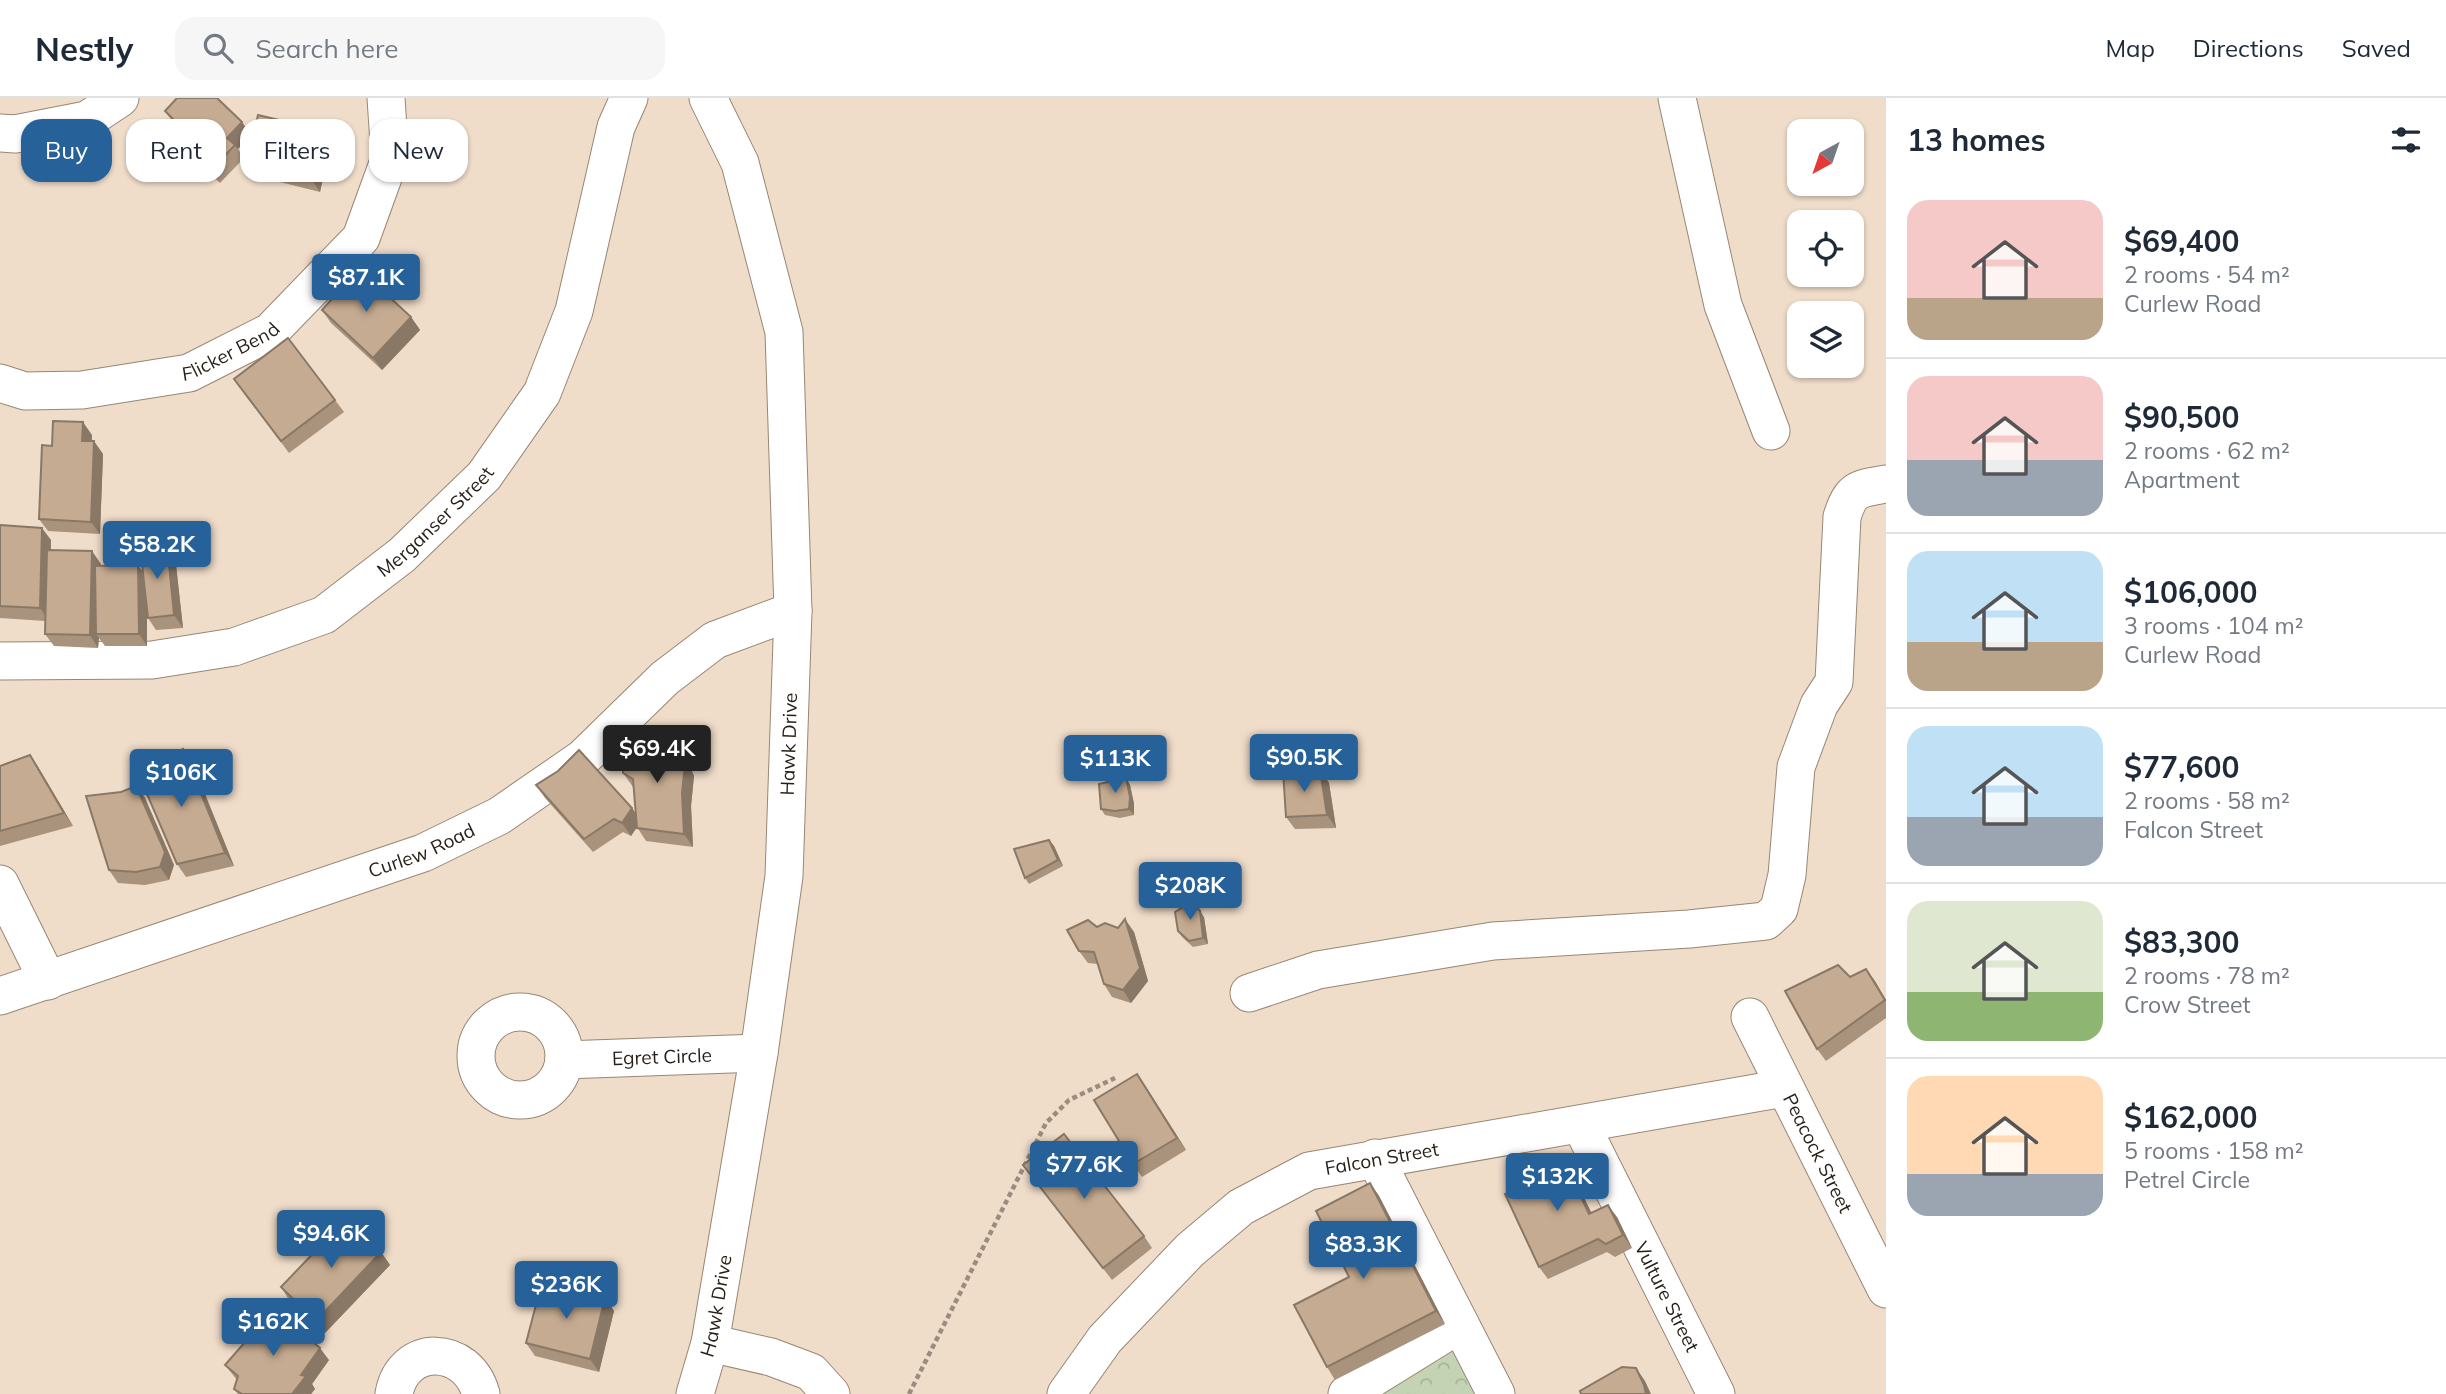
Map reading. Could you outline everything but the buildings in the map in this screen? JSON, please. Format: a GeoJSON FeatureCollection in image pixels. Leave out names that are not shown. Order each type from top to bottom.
{"type":"FeatureCollection","features":[{"type":"Feature","properties":{"kind":"street"},"geometry":{"type":"LineString","coordinates":[[0,133],[15,134],[87,120],[120,98]]}},
{"type":"Feature","properties":{"kind":"street","name":"Flicker Bend"},"geometry":{"type":"LineString","coordinates":[[0,383],[25,391],[82,390],[189,373],[270,332],[361,238],[390,158],[386,98]]}},
{"type":"Feature","properties":{"kind":"street","name":"Merganser Street"},"geometry":{"type":"LineString","coordinates":[[0,661],[152,660],[234,647],[324,615],[402,555],[484,476],[542,393],[574,310],[616,127],[629,98]]}},
{"type":"Feature","properties":{"kind":"street","name":"Hawk Drive"},"geometry":{"type":"LineString","coordinates":[[703,1392],[759,1053],[784,876],[793,611],[784,332],[740,163],[708,98]]}},
{"type":"Feature","properties":{"kind":"street"},"geometry":{"type":"LineString","coordinates":[[1678,98],[1723,304],[1771,431]]}},
{"type":"Feature","properties":{"kind":"street"},"geometry":{"type":"LineString","coordinates":[[1249,993],[1318,970],[1493,941],[1689,929],[1766,921],[1779,909],[1787,875],[1796,767],[1819,705],[1834,682],[1842,517],[1848,497],[1860,489],[1886,484]]}},
{"type":"Feature","properties":{"kind":"street","name":"Curlew Road"},"geometry":{"type":"LineString","coordinates":[[0,996],[423,853],[499,816],[583,758],[665,678],[715,640],[793,611]]}},
{"type":"Feature","properties":{"kind":"street"},"geometry":{"type":"LineString","coordinates":[[0,884],[48,981]]}},
{"type":"Feature","properties":{"kind":"street","name":"Peacock Street"},"geometry":{"type":"LineString","coordinates":[[1751,1017],[1886,1289]]}},
{"type":"Feature","properties":{"kind":"street","name":"Egret Circle"},"geometry":{"type":"LineString","coordinates":[[564,1060],[759,1053]]}},
{"type":"Feature","properties":{"kind":"street","name":"Falcon Street"},"geometry":{"type":"LineString","coordinates":[[1066,1394],[1105,1339],[1190,1250],[1241,1208],[1309,1171],[1784,1088]]}},
{"type":"Feature","properties":{"kind":"street","name":"Vulture Street"},"geometry":{"type":"LineString","coordinates":[[1581,1125],[1717,1394]]}},
{"type":"Feature","properties":{"kind":"street"},"geometry":{"type":"LineString","coordinates":[[1375,1158],[1496,1394]]}},
{"type":"Feature","properties":{"kind":"street"},"geometry":{"type":"LineString","coordinates":[[1347,1394],[1460,1324]]}},
{"type":"Feature","properties":{"kind":"street"},"geometry":{"type":"LineString","coordinates":[[710,1343],[771,1357],[811,1372],[831,1394]]}},
{"type":"Feature","properties":{"kind":"street"},"geometry":{"type":"LineString","coordinates":[[394,1394],[399,1377],[410,1365],[423,1358],[438,1356],[453,1359],[466,1367],[476,1379],[481,1394]]}},
{"type":"Feature","properties":{"kind":"path"},"geometry":{"type":"LineString","coordinates":[[909,1394],[1046,1123],[1069,1100],[1115,1078]]}},
{"type":"Feature","properties":{"kind":"green space"},"geometry":{"type":"Polygon","coordinates":[[[1453,1351],[1475,1394],[1383,1394],[1453,1351]]]}}]}
